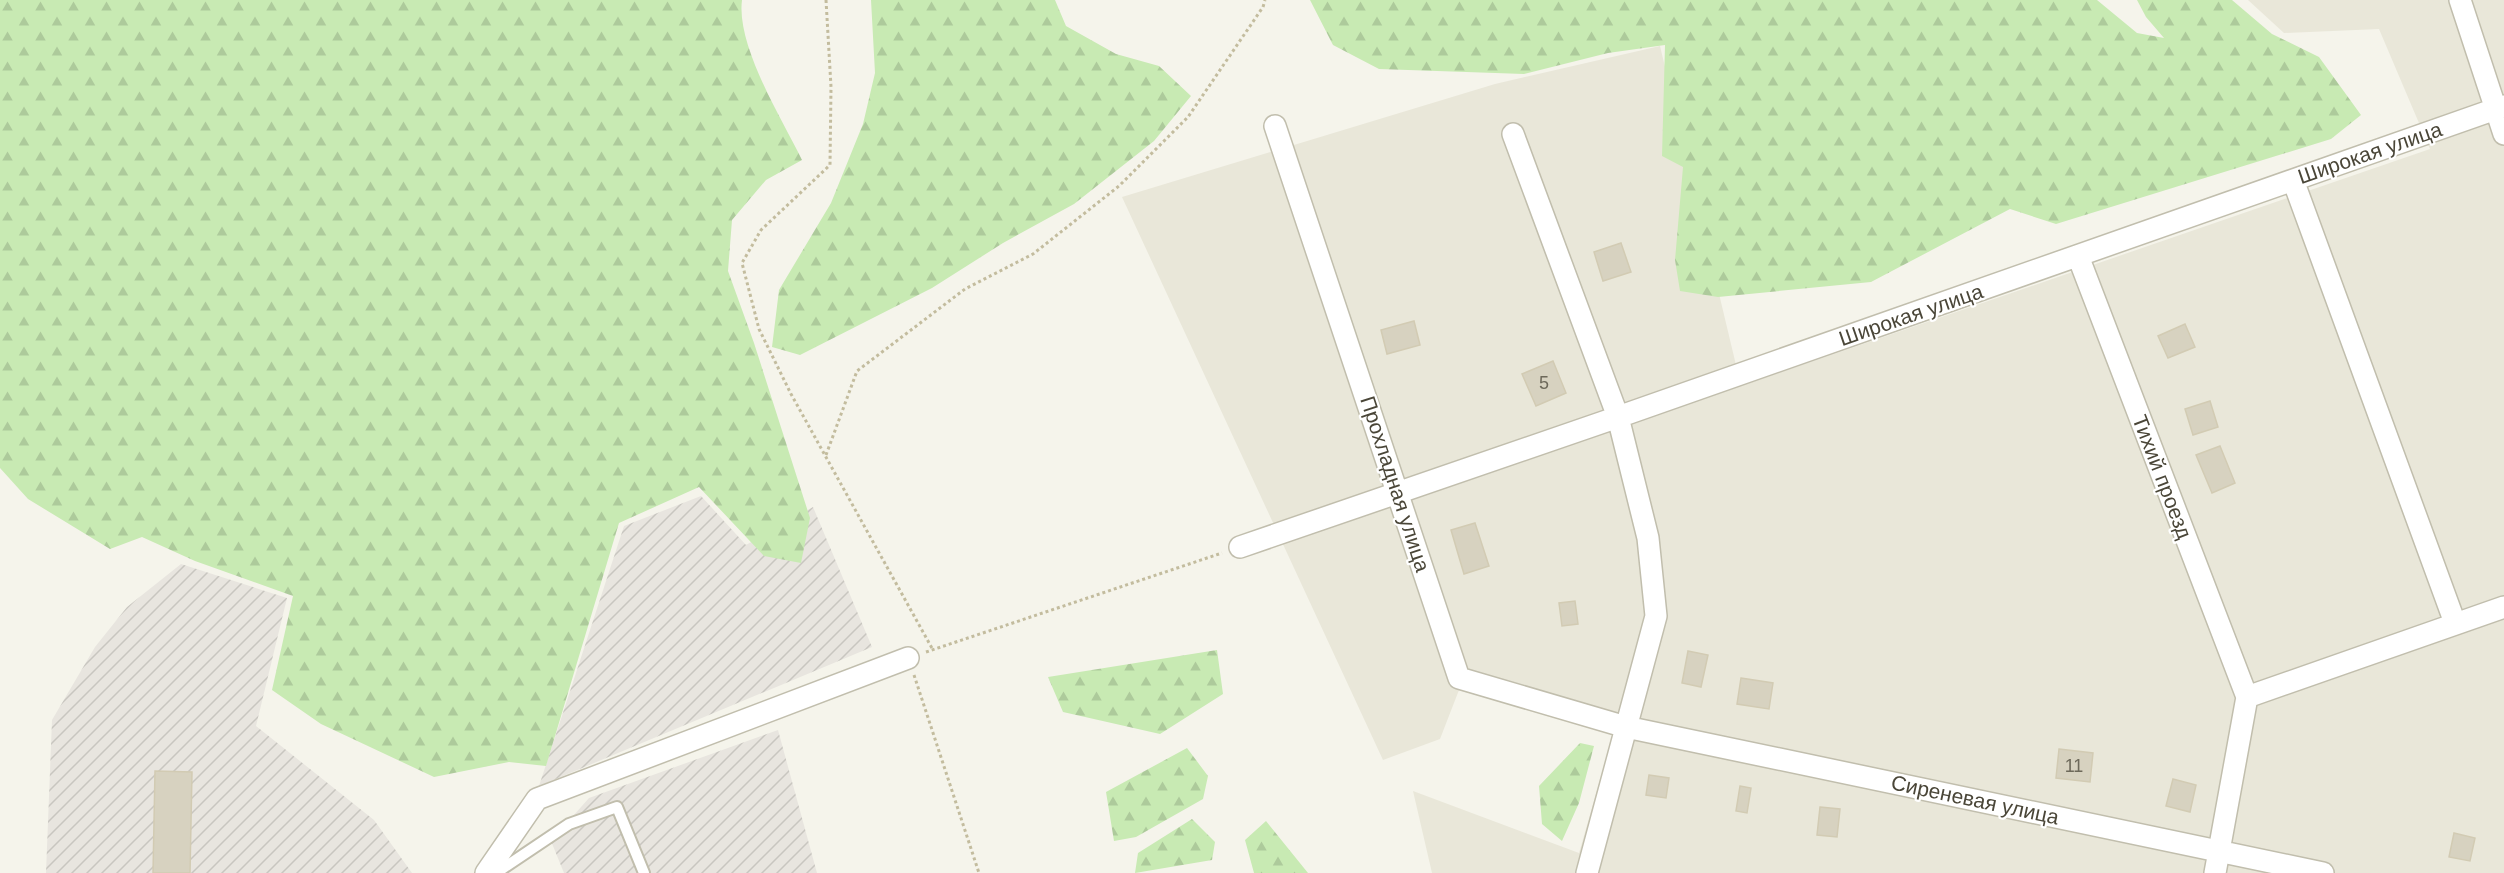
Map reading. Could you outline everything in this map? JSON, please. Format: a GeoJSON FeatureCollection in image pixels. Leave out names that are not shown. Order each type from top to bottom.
{"type":"FeatureCollection","features":[{"type":"Feature","properties":{"kind":"street"},"geometry":{"type":"LineString","coordinates":[[2460,0],[2500,107],[2504,134]]}},
{"type":"Feature","properties":{"kind":"street","name":"Широкая улица"},"geometry":{"type":"LineString","coordinates":[[1240,547],[1398,494],[2500,107]]}},
{"type":"Feature","properties":{"kind":"street","name":"Прохладная улица"},"geometry":{"type":"LineString","coordinates":[[1275,126],[1459,678],[1626,727]]}},
{"type":"Feature","properties":{"kind":"street"},"geometry":{"type":"LineString","coordinates":[[1513,134],[1618,417],[1648,538],[1656,616],[1587,873]]}},
{"type":"Feature","properties":{"kind":"street"},"geometry":{"type":"LineString","coordinates":[[2293,180],[2455,623]]}},
{"type":"Feature","properties":{"kind":"street","name":"Тихий проезд"},"geometry":{"type":"LineString","coordinates":[[2078,256],[2247,697]]}},
{"type":"Feature","properties":{"kind":"street"},"geometry":{"type":"LineString","coordinates":[[2215,873],[2247,697],[2504,607]]}},
{"type":"Feature","properties":{"kind":"street"},"geometry":{"type":"LineString","coordinates":[[486,873],[537,799],[908,658]]}},
{"type":"Feature","properties":{"kind":"street","name":"Сиреневая улица"},"geometry":{"type":"LineString","coordinates":[[1626,727],[2323,873]]}},
{"type":"Feature","properties":{"kind":"lane"},"geometry":{"type":"LineString","coordinates":[[496,873],[569,824],[617,807],[644,873]]}},
{"type":"Feature","properties":{"kind":"path"},"geometry":{"type":"LineString","coordinates":[[826,0],[831,87],[830,165],[761,230],[742,263],[759,329],[933,650]]}},
{"type":"Feature","properties":{"kind":"path"},"geometry":{"type":"LineString","coordinates":[[826,456],[857,371],[965,290],[1033,254],[1119,186],[1188,117],[1263,8],[1265,0]]}},
{"type":"Feature","properties":{"kind":"path"},"geometry":{"type":"LineString","coordinates":[[979,873],[908,658],[1240,547]]}},
{"type":"Feature","properties":{"kind":"shaded area"},"geometry":{"type":"Polygon","coordinates":[[[2248,0],[2504,0],[2504,873],[1432,873],[1413,791],[1579,853],[1613,735],[1459,690],[1440,739],[1383,760],[1122,197],[1495,84],[1660,46],[1741,386],[2430,149],[2379,29],[2284,33],[2248,0]]]}},
{"type":"Feature","properties":{"kind":"shaded area"},"geometry":{"type":"Polygon","coordinates":[[[701,496],[746,545],[813,507],[872,647],[539,786],[624,526],[701,496]]]}},
{"type":"Feature","properties":{"kind":"shaded area"},"geometry":{"type":"Polygon","coordinates":[[[181,564],[287,598],[256,726],[374,820],[412,873],[46,873],[52,720],[95,647],[127,607],[181,564]]]}},
{"type":"Feature","properties":{"kind":"shaded area"},"geometry":{"type":"Polygon","coordinates":[[[778,730],[817,873],[564,873],[551,841],[589,798],[778,730]]]}},
{"type":"Feature","properties":{"kind":"green space"},"geometry":{"type":"Polygon","coordinates":[[[0,0],[742,0],[742,18],[753,60],[802,160],[766,180],[732,220],[728,271],[754,343],[810,518],[801,563],[764,556],[699,487],[619,523],[546,766],[509,762],[434,777],[321,724],[272,690],[293,596],[195,561],[142,537],[110,549],[28,499],[0,468],[0,0]]]}},
{"type":"Feature","properties":{"kind":"green space"},"geometry":{"type":"Polygon","coordinates":[[[871,0],[1055,0],[1066,26],[1116,54],[1159,66],[1191,96],[1154,141],[1074,204],[1003,243],[932,288],[800,355],[772,347],[779,290],[831,203],[863,124],[875,73],[871,0]]]}},
{"type":"Feature","properties":{"kind":"green space"},"geometry":{"type":"Polygon","coordinates":[[[1310,0],[2097,0],[2137,33],[2164,38],[2146,17],[2137,0],[2232,0],[2272,34],[2319,57],[2361,115],[2331,139],[2056,224],[2010,209],[1871,282],[1718,297],[1680,291],[1675,260],[1683,167],[1662,156],[1665,45],[1608,53],[1524,74],[1379,69],[1333,45],[1310,0]]]}},
{"type":"Feature","properties":{"kind":"green space"},"geometry":{"type":"Polygon","coordinates":[[[1217,650],[1223,694],[1160,734],[1063,712],[1048,677],[1217,650]]]}},
{"type":"Feature","properties":{"kind":"green space"},"geometry":{"type":"Polygon","coordinates":[[[1580,743],[1594,746],[1579,803],[1562,841],[1542,824],[1539,786],[1580,743]]]}},
{"type":"Feature","properties":{"kind":"green space"},"geometry":{"type":"Polygon","coordinates":[[[1187,748],[1208,776],[1203,799],[1136,837],[1114,841],[1106,792],[1187,748]]]}},
{"type":"Feature","properties":{"kind":"green space"},"geometry":{"type":"Polygon","coordinates":[[[1192,819],[1215,842],[1212,860],[1135,873],[1138,853],[1192,819]]]}},
{"type":"Feature","properties":{"kind":"green space"},"geometry":{"type":"Polygon","coordinates":[[[1266,821],[1308,873],[1254,873],[1245,840],[1266,821]]]}},
{"type":"Feature","properties":{"kind":"building"},"geometry":{"type":"Polygon","coordinates":[[[1621,243],[1631,272],[1603,281],[1594,252],[1621,243]]]}},
{"type":"Feature","properties":{"kind":"building"},"geometry":{"type":"Polygon","coordinates":[[[1414,321],[1420,345],[1387,354],[1381,330],[1414,321]]]}},
{"type":"Feature","properties":{"kind":"building"},"geometry":{"type":"Polygon","coordinates":[[[2185,324],[2195,347],[2168,358],[2158,336],[2185,324]]]}},
{"type":"Feature","properties":{"kind":"building"},"geometry":{"type":"Polygon","coordinates":[[[1553,361],[1566,393],[1536,406],[1522,374],[1553,361]]]}},
{"type":"Feature","properties":{"kind":"building"},"geometry":{"type":"Polygon","coordinates":[[[2210,401],[2218,427],[2193,435],[2185,409],[2210,401]]]}},
{"type":"Feature","properties":{"kind":"building"},"geometry":{"type":"Polygon","coordinates":[[[2220,446],[2235,483],[2212,493],[2196,455],[2220,446]]]}},
{"type":"Feature","properties":{"kind":"building"},"geometry":{"type":"Polygon","coordinates":[[[1475,523],[1489,566],[1464,574],[1451,530],[1475,523]]]}},
{"type":"Feature","properties":{"kind":"building"},"geometry":{"type":"Polygon","coordinates":[[[1575,601],[1578,624],[1562,626],[1559,603],[1575,601]]]}},
{"type":"Feature","properties":{"kind":"building"},"geometry":{"type":"Polygon","coordinates":[[[1688,651],[1708,655],[1701,687],[1682,683],[1688,651]]]}},
{"type":"Feature","properties":{"kind":"building"},"geometry":{"type":"Polygon","coordinates":[[[1741,678],[1773,683],[1769,709],[1737,704],[1741,678]]]}},
{"type":"Feature","properties":{"kind":"building"},"geometry":{"type":"Polygon","coordinates":[[[2059,749],[2093,753],[2090,782],[2056,778],[2059,749]]]}},
{"type":"Feature","properties":{"kind":"building"},"geometry":{"type":"Polygon","coordinates":[[[155,771],[192,772],[190,873],[153,873],[155,771]]]}},
{"type":"Feature","properties":{"kind":"building"},"geometry":{"type":"Polygon","coordinates":[[[1649,775],[1669,778],[1666,798],[1646,795],[1649,775]]]}},
{"type":"Feature","properties":{"kind":"building"},"geometry":{"type":"Polygon","coordinates":[[[2173,779],[2196,785],[2190,812],[2166,806],[2173,779]]]}},
{"type":"Feature","properties":{"kind":"building"},"geometry":{"type":"Polygon","coordinates":[[[1740,786],[1751,788],[1747,813],[1736,811],[1740,786]]]}},
{"type":"Feature","properties":{"kind":"building"},"geometry":{"type":"Polygon","coordinates":[[[1820,807],[1840,809],[1837,837],[1817,835],[1820,807]]]}},
{"type":"Feature","properties":{"kind":"building"},"geometry":{"type":"Polygon","coordinates":[[[2454,833],[2475,838],[2470,861],[2449,857],[2454,833]]]}}]}
